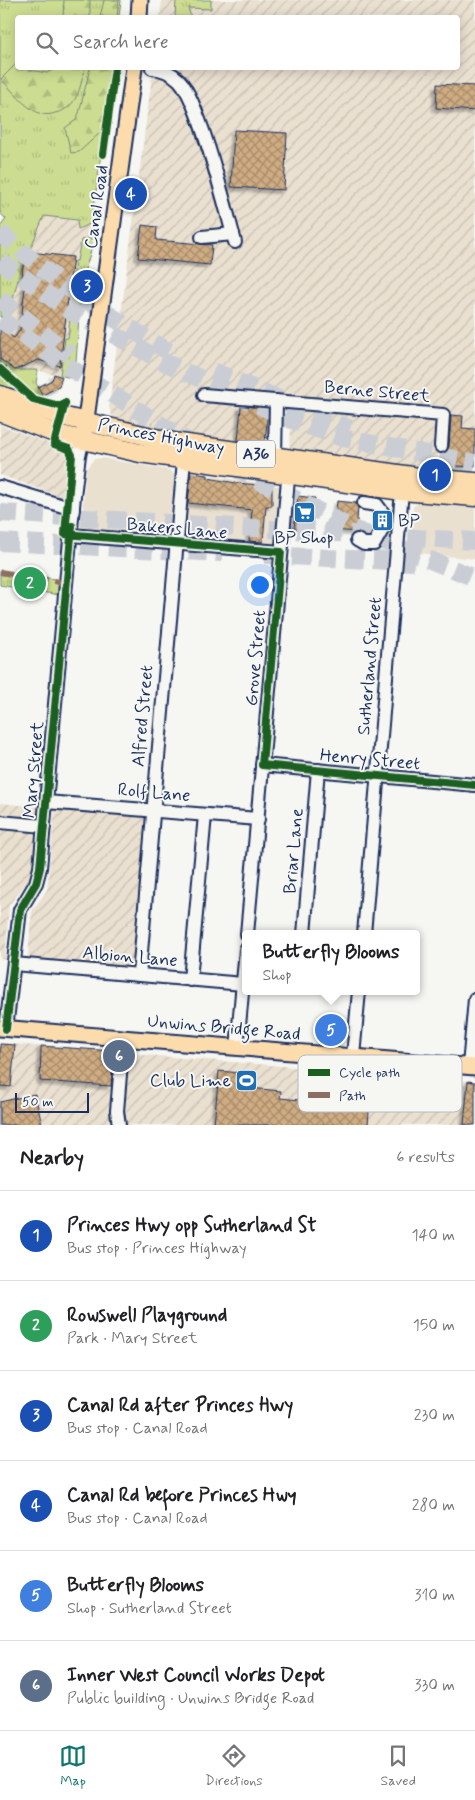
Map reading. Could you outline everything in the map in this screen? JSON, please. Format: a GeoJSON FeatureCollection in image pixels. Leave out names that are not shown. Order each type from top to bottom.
{"type":"FeatureCollection","features":[{"type":"Feature","properties":{"kind":"highway","name":"Princes Highway"},"geometry":{"type":"LineString","coordinates":[[0,395],[37,409],[173,442],[284,464],[402,491],[475,497]]}},
{"type":"Feature","properties":{"kind":"highway","name":"Princes Highway"},"geometry":{"type":"LineString","coordinates":[[0,412],[57,434],[83,441],[184,460],[284,464],[475,482]]}},
{"type":"Feature","properties":{"kind":"main road"},"geometry":{"type":"LineString","coordinates":[[139,15],[140,0]]}},
{"type":"Feature","properties":{"kind":"main road","name":"Canal Road"},"geometry":{"type":"LineString","coordinates":[[83,441],[134,70]]}},
{"type":"Feature","properties":{"kind":"main road","name":"Unwins Bridge Road"},"geometry":{"type":"LineString","coordinates":[[3,1028],[338,1055]]}},
{"type":"Feature","properties":{"kind":"street"},"geometry":{"type":"LineString","coordinates":[[165,70],[180,80],[194,103],[234,238],[202,237]]}},
{"type":"Feature","properties":{"kind":"street","name":"Berne Street"},"geometry":{"type":"LineString","coordinates":[[204,395],[444,415],[441,446]]}},
{"type":"Feature","properties":{"kind":"street"},"geometry":{"type":"LineString","coordinates":[[276,401],[284,464]]}},
{"type":"Feature","properties":{"kind":"street","name":"Mary Street"},"geometry":{"type":"LineString","coordinates":[[3,1028],[14,964],[20,910],[39,877],[73,509],[79,455],[83,441]]}},
{"type":"Feature","properties":{"kind":"street","name":"Alfred Street"},"geometry":{"type":"LineString","coordinates":[[139,975],[184,460]]}},
{"type":"Feature","properties":{"kind":"street","name":"Grove Street"},"geometry":{"type":"LineString","coordinates":[[247,930],[281,552],[284,464]]}},
{"type":"Feature","properties":{"kind":"street"},"geometry":{"type":"LineString","coordinates":[[0,487],[73,509]]}},
{"type":"Feature","properties":{"kind":"street","name":"Sutherland Street"},"geometry":{"type":"LineString","coordinates":[[364,930],[402,491]]}},
{"type":"Feature","properties":{"kind":"street"},"geometry":{"type":"LineString","coordinates":[[364,503],[377,505],[383,513]]}},
{"type":"Feature","properties":{"kind":"street"},"geometry":{"type":"LineString","coordinates":[[357,540],[364,544],[374,544],[382,530]]}},
{"type":"Feature","properties":{"kind":"street","name":"Bakers Lane"},"geometry":{"type":"LineString","coordinates":[[71,535],[281,552]]}},
{"type":"Feature","properties":{"kind":"street","name":"Henry Street"},"geometry":{"type":"LineString","coordinates":[[262,765],[475,784]]}},
{"type":"Feature","properties":{"kind":"street","name":"Briar Lane"},"geometry":{"type":"LineString","coordinates":[[304,930],[318,770]]}},
{"type":"Feature","properties":{"kind":"street","name":"Rolf Lane"},"geometry":{"type":"LineString","coordinates":[[46,802],[258,819]]}},
{"type":"Feature","properties":{"kind":"street"},"geometry":{"type":"LineString","coordinates":[[190,980],[205,815]]}},
{"type":"Feature","properties":{"kind":"street"},"geometry":{"type":"LineString","coordinates":[[0,822],[44,826]]}},
{"type":"Feature","properties":{"kind":"street","name":"Albion Lane"},"geometry":{"type":"LineString","coordinates":[[14,964],[242,984]]}},
{"type":"Feature","properties":{"kind":"street"},"geometry":{"type":"LineString","coordinates":[[237,1048],[242,995]]}},
{"type":"Feature","properties":{"kind":"street"},"geometry":{"type":"LineString","coordinates":[[353,1055],[359,995]]}},
{"type":"Feature","properties":{"kind":"street"},"geometry":{"type":"LineString","coordinates":[[472,1067],[475,999]]}},
{"type":"Feature","properties":{"kind":"street"},"geometry":{"type":"LineString","coordinates":[[119,1125],[117,1111],[123,1038]]}},
{"type":"Feature","properties":{"kind":"path"},"geometry":{"type":"LineString","coordinates":[[9,362],[1,370],[10,377]]}},
{"type":"Feature","properties":{"kind":"shaded area"},"geometry":{"type":"Polygon","coordinates":[[[162,0],[475,0],[475,468],[454,468],[442,471],[446,413],[203,392],[202,402],[269,408],[267,447],[127,423],[112,416],[109,407],[153,70],[460,70],[460,15],[160,15],[162,0]]]}},
{"type":"Feature","properties":{"kind":"shaded area"},"geometry":{"type":"Polygon","coordinates":[[[44,216],[77,220],[78,229],[92,223],[91,238],[81,240],[77,261],[75,261],[68,338],[65,338],[60,377],[38,370],[15,370],[0,359],[0,317],[8,315],[20,273],[44,216]]]}},
{"type":"Feature","properties":{"kind":"shaded area"},"geometry":{"type":"Polygon","coordinates":[[[293,410],[440,422],[437,469],[289,450],[293,410]]]}},
{"type":"Feature","properties":{"kind":"shaded area"},"geometry":{"type":"Polygon","coordinates":[[[0,425],[69,451],[65,498],[0,475],[0,425]]]}},
{"type":"Feature","properties":{"kind":"shaded area"},"geometry":{"type":"Polygon","coordinates":[[[101,458],[170,470],[174,475],[170,535],[164,540],[81,531],[86,469],[94,459],[101,458]]]}},
{"type":"Feature","properties":{"kind":"shaded area"},"geometry":{"type":"Polygon","coordinates":[[[191,473],[279,486],[274,548],[184,541],[191,473]]]}},
{"type":"Feature","properties":{"kind":"shaded area"},"geometry":{"type":"Polygon","coordinates":[[[418,503],[475,508],[475,559],[409,552],[413,507],[418,503]]]}},
{"type":"Feature","properties":{"kind":"shaded area"},"geometry":{"type":"Polygon","coordinates":[[[0,803],[39,807],[34,873],[9,905],[5,960],[0,959],[0,803]]]}},
{"type":"Feature","properties":{"kind":"shaded area"},"geometry":{"type":"Polygon","coordinates":[[[55,808],[145,815],[133,968],[32,961],[28,956],[32,911],[47,890],[55,808]]]}},
{"type":"Feature","properties":{"kind":"shaded area"},"geometry":{"type":"Polygon","coordinates":[[[0,1043],[298,1067],[298,1112],[462,1112],[462,1081],[475,1082],[475,1125],[0,1125],[0,1043]]]}},
{"type":"Feature","properties":{"kind":"green space"},"geometry":{"type":"Polygon","coordinates":[[[0,0],[121,0],[119,15],[15,15],[15,70],[112,70],[92,223],[78,229],[77,220],[44,216],[20,273],[8,315],[0,317],[0,227],[6,219],[0,210],[0,0]]]}},
{"type":"Feature","properties":{"kind":"green space"},"geometry":{"type":"Polygon","coordinates":[[[64,0],[90,0],[90,15],[63,15],[64,0]]]}},
{"type":"Feature","properties":{"kind":"green space"},"geometry":{"type":"Polygon","coordinates":[[[104,0],[119,0],[117,15],[100,15],[104,0]]]}},
{"type":"Feature","properties":{"kind":"green space"},"geometry":{"type":"Polygon","coordinates":[[[176,0],[211,0],[211,9],[188,8],[190,15],[175,15],[176,0]]]}},
{"type":"Feature","properties":{"kind":"green space"},"geometry":{"type":"Polygon","coordinates":[[[15,65],[15,70],[47,73],[52,70],[84,70],[79,90],[73,102],[62,111],[49,114],[39,113],[28,107],[1,79],[15,65]]]}},
{"type":"Feature","properties":{"kind":"green space"},"geometry":{"type":"Polygon","coordinates":[[[90,70],[110,70],[102,131],[79,152],[71,153],[65,128],[76,120],[90,70]]]}},
{"type":"Feature","properties":{"kind":"green space"},"geometry":{"type":"Polygon","coordinates":[[[91,238],[91,251],[84,275],[80,301],[74,379],[60,375],[65,338],[68,338],[75,261],[77,261],[81,240],[91,238]]]}},
{"type":"Feature","properties":{"kind":"green space"},"geometry":{"type":"Polygon","coordinates":[[[0,359],[6,363],[8,361],[11,363],[9,366],[15,370],[38,370],[36,383],[42,395],[41,399],[0,386],[0,359]]]}},
{"type":"Feature","properties":{"kind":"green space"},"geometry":{"type":"Polygon","coordinates":[[[0,570],[60,580],[59,595],[0,585],[0,570]]]}},
{"type":"Feature","properties":{"kind":"building"},"geometry":{"type":"Polygon","coordinates":[[[437,84],[475,86],[475,111],[436,108],[437,84]]]}},
{"type":"Feature","properties":{"kind":"building"},"geometry":{"type":"Polygon","coordinates":[[[234,130],[287,133],[284,190],[231,187],[234,130]]]}},
{"type":"Feature","properties":{"kind":"building"},"geometry":{"type":"Polygon","coordinates":[[[142,225],[157,227],[156,240],[212,245],[210,265],[138,258],[142,225]]]}},
{"type":"Feature","properties":{"kind":"building"},"geometry":{"type":"Polygon","coordinates":[[[30,252],[73,257],[60,366],[38,360],[15,370],[0,359],[0,328],[14,338],[20,330],[26,278],[22,277],[24,257],[29,258],[30,252]]]}},
{"type":"Feature","properties":{"kind":"building"},"geometry":{"type":"Polygon","coordinates":[[[54,374],[62,377],[59,387],[42,395],[38,387],[52,380],[54,374]]]}},
{"type":"Feature","properties":{"kind":"building"},"geometry":{"type":"Polygon","coordinates":[[[241,406],[268,408],[265,444],[238,441],[241,406]]]}},
{"type":"Feature","properties":{"kind":"building"},"geometry":{"type":"Polygon","coordinates":[[[451,415],[463,416],[462,428],[475,429],[475,466],[443,465],[444,453],[449,447],[451,415]]]}},
{"type":"Feature","properties":{"kind":"building"},"geometry":{"type":"Polygon","coordinates":[[[191,473],[208,475],[208,478],[236,483],[272,486],[272,506],[266,506],[263,542],[249,541],[252,510],[188,503],[191,473]]]}},
{"type":"Feature","properties":{"kind":"building","name":"BP Shop"},"geometry":{"type":"Polygon","coordinates":[[[298,496],[315,498],[311,530],[294,528],[298,496]]]}},
{"type":"Feature","properties":{"kind":"building"},"geometry":{"type":"Polygon","coordinates":[[[337,501],[356,503],[358,508],[356,532],[334,530],[337,501]]]}},
{"type":"Feature","properties":{"kind":"building"},"geometry":{"type":"Polygon","coordinates":[[[0,1044],[15,1045],[11,1087],[1,1086],[0,1044]]]}},
{"type":"Feature","properties":{"kind":"building"},"geometry":{"type":"Polygon","coordinates":[[[41,1046],[114,1051],[111,1086],[40,1081],[41,1046]]]}},
{"type":"Feature","properties":{"kind":"building"},"geometry":{"type":"Polygon","coordinates":[[[219,1071],[252,1074],[250,1088],[281,1091],[280,1098],[298,1100],[298,1112],[369,1112],[368,1125],[214,1125],[219,1071]]]}},
{"type":"Feature","properties":{"kind":"building"},"geometry":{"type":"Polygon","coordinates":[[[468,1081],[475,1082],[475,1125],[464,1125],[468,1081]]]}},
{"type":"Feature","properties":{"kind":"building"},"geometry":{"type":"Polygon","coordinates":[[[35,1094],[42,1125],[0,1125],[0,1102],[35,1094]]]}},
{"type":"Feature","properties":{"kind":"tunnel"},"geometry":{"type":"LineString","coordinates":[[0,232],[40,267],[62,283],[128,327],[173,354]]}},
{"type":"Feature","properties":{"kind":"tunnel"},"geometry":{"type":"LineString","coordinates":[[0,261],[72,312],[166,363],[292,420],[342,438],[475,463]]}},
{"type":"Feature","properties":{"kind":"tunnel"},"geometry":{"type":"LineString","coordinates":[[0,299],[70,355]]}},
{"type":"Feature","properties":{"kind":"tunnel"},"geometry":{"type":"LineString","coordinates":[[0,319],[64,364],[190,443]]}},
{"type":"Feature","properties":{"kind":"tunnel"},"geometry":{"type":"LineString","coordinates":[[213,371],[350,429]]}},
{"type":"Feature","properties":{"kind":"tunnel"},"geometry":{"type":"LineString","coordinates":[[233,467],[353,529],[475,578]]}},
{"type":"Feature","properties":{"kind":"tunnel"},"geometry":{"type":"LineString","coordinates":[[0,513],[355,534]]}},
{"type":"Feature","properties":{"kind":"tunnel"},"geometry":{"type":"LineString","coordinates":[[381,536],[475,541]]}},
{"type":"Feature","properties":{"kind":"tunnel"},"geometry":{"type":"LineString","coordinates":[[0,542],[222,553]]}},
{"type":"Feature","properties":{"kind":"tunnel"},"geometry":{"type":"LineString","coordinates":[[265,555],[414,562]]}},
{"type":"Feature","properties":{"kind":"marked path"},"geometry":{"type":"LineString","coordinates":[[0,572],[60,582]]}},
{"type":"Feature","properties":{"kind":"cycle path"},"geometry":{"type":"LineString","coordinates":[[103,154],[115,70]]}},
{"type":"Feature","properties":{"kind":"cycle path"},"geometry":{"type":"LineString","coordinates":[[0,369],[33,399],[60,406],[65,403]]}},
{"type":"Feature","properties":{"kind":"cycle path"},"geometry":{"type":"LineString","coordinates":[[65,403],[54,444],[69,449],[72,455],[65,534],[281,552],[262,765],[475,785]]}},
{"type":"Feature","properties":{"kind":"cycle path"},"geometry":{"type":"LineString","coordinates":[[6,1029],[20,910],[36,883],[40,868],[72,526]]}},
{"type":"Feature","properties":{"kind":"place","name":"Canal Rd before Princes Hwy"},"geometry":{"type":"Point","coordinates":[131,194]}},
{"type":"Feature","properties":{"kind":"place","name":"Canal Rd after Princes Hwy"},"geometry":{"type":"Point","coordinates":[87,286]}},
{"type":"Feature","properties":{"kind":"place","name":"Princes Hwy opp Sutherland St"},"geometry":{"type":"Point","coordinates":[435,475]}},
{"type":"Feature","properties":{"kind":"place","name":"BP Shop"},"geometry":{"type":"Point","coordinates":[304,513]}},
{"type":"Feature","properties":{"kind":"place","name":"BP"},"geometry":{"type":"Point","coordinates":[382,521]}},
{"type":"Feature","properties":{"kind":"place","name":"Rowswell Playground"},"geometry":{"type":"Point","coordinates":[30,583]}},
{"type":"Feature","properties":{"kind":"place","name":"Butterfly Blooms"},"geometry":{"type":"Point","coordinates":[331,1030]}},
{"type":"Feature","properties":{"kind":"place","name":"Inner West Council Works Depot"},"geometry":{"type":"Point","coordinates":[119,1056]}},
{"type":"Feature","properties":{"kind":"place","name":"Club Lime"},"geometry":{"type":"Point","coordinates":[247,1081]}}]}
